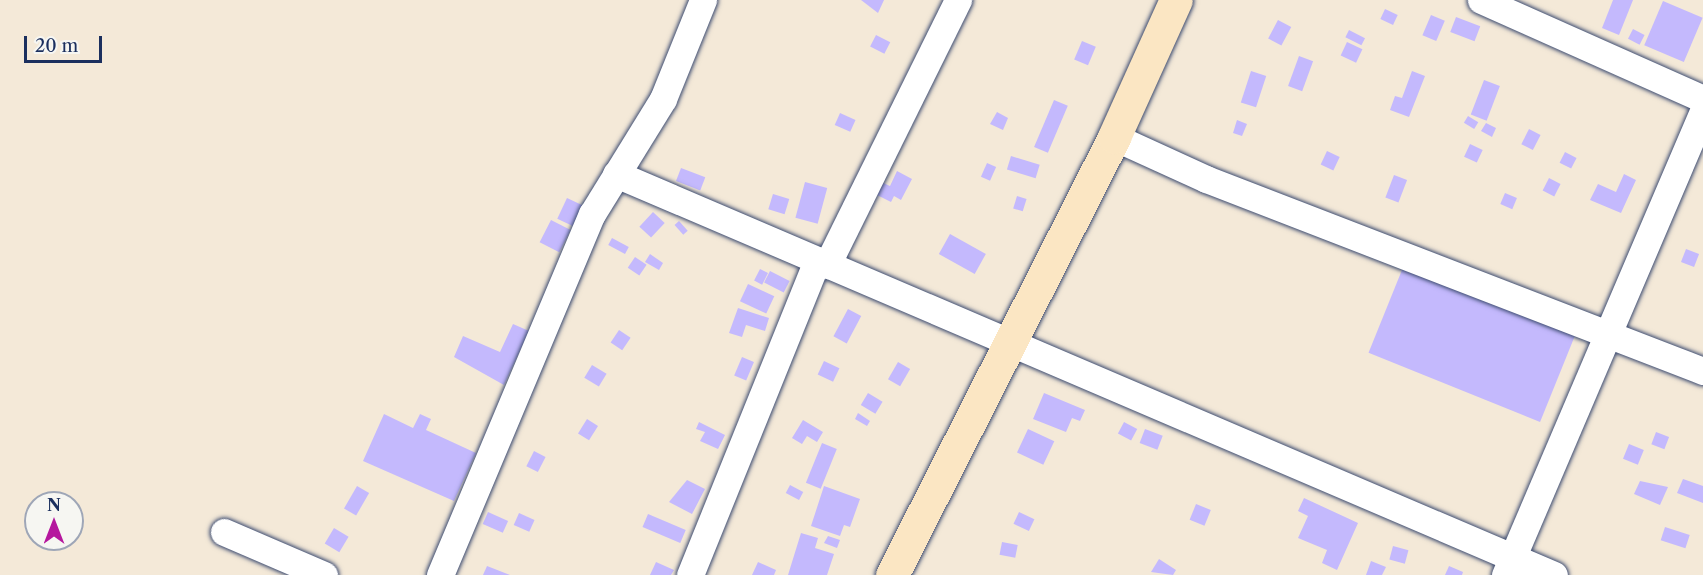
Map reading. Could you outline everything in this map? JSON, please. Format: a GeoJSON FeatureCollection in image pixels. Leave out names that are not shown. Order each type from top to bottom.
{"type":"FeatureCollection","features":[{"type":"Feature","properties":{"kind":"street"},"geometry":{"type":"LineString","coordinates":[[440,575],[592,214],[663,99],[703,0]]}},
{"type":"Feature","properties":{"kind":"street"},"geometry":{"type":"LineString","coordinates":[[690,575],[822,263],[958,0]]}},
{"type":"Feature","properties":{"kind":"street"},"geometry":{"type":"LineString","coordinates":[[900,572],[1010,342],[1114,137],[1176,0]]}},
{"type":"Feature","properties":{"kind":"street"},"geometry":{"type":"LineString","coordinates":[[1481,0],[1703,99]]}},
{"type":"Feature","properties":{"kind":"street"},"geometry":{"type":"LineString","coordinates":[[1509,566],[1613,333],[1703,111]]}},
{"type":"Feature","properties":{"kind":"street"},"geometry":{"type":"LineString","coordinates":[[1114,137],[1206,179],[1613,333],[1703,371]]}},
{"type":"Feature","properties":{"kind":"street"},"geometry":{"type":"LineString","coordinates":[[616,174],[1010,342],[1509,566],[1554,575]]}},
{"type":"Feature","properties":{"kind":"street"},"geometry":{"type":"LineString","coordinates":[[224,532],[324,575]]}},
{"type":"Feature","properties":{"kind":"building"},"geometry":{"type":"Polygon","coordinates":[[[861,0],[884,0],[878,13],[861,0]]]}},
{"type":"Feature","properties":{"kind":"building"},"geometry":{"type":"Polygon","coordinates":[[[1613,0],[1633,0],[1619,35],[1602,28],[1613,0]]]}},
{"type":"Feature","properties":{"kind":"building"},"geometry":{"type":"Polygon","coordinates":[[[1663,1],[1703,18],[1684,62],[1644,45],[1663,1]]]}},
{"type":"Feature","properties":{"kind":"building"},"geometry":{"type":"Polygon","coordinates":[[[1385,9],[1398,15],[1393,25],[1380,19],[1385,9]]]}},
{"type":"Feature","properties":{"kind":"building"},"geometry":{"type":"Polygon","coordinates":[[[1431,15],[1445,21],[1436,41],[1422,35],[1431,15]]]}},
{"type":"Feature","properties":{"kind":"building"},"geometry":{"type":"Polygon","coordinates":[[[1456,17],[1480,26],[1475,41],[1450,32],[1456,17]]]}},
{"type":"Feature","properties":{"kind":"building"},"geometry":{"type":"Polygon","coordinates":[[[1278,20],[1291,27],[1281,46],[1268,39],[1278,20]]]}},
{"type":"Feature","properties":{"kind":"building"},"geometry":{"type":"Polygon","coordinates":[[[1633,29],[1645,35],[1640,45],[1628,39],[1633,29]]]}},
{"type":"Feature","properties":{"kind":"building"},"geometry":{"type":"Polygon","coordinates":[[[1349,30],[1365,38],[1361,45],[1345,37],[1349,30]]]}},
{"type":"Feature","properties":{"kind":"building"},"geometry":{"type":"Polygon","coordinates":[[[876,35],[890,42],[884,54],[870,47],[876,35]]]}},
{"type":"Feature","properties":{"kind":"building"},"geometry":{"type":"Polygon","coordinates":[[[1082,41],[1096,47],[1088,65],[1074,59],[1082,41]]]}},
{"type":"Feature","properties":{"kind":"building"},"geometry":{"type":"Polygon","coordinates":[[[1347,42],[1362,49],[1356,63],[1341,56],[1347,42]]]}},
{"type":"Feature","properties":{"kind":"building"},"geometry":{"type":"Polygon","coordinates":[[[1299,56],[1313,61],[1302,91],[1288,86],[1299,56]]]}},
{"type":"Feature","properties":{"kind":"building"},"geometry":{"type":"Polygon","coordinates":[[[1251,71],[1266,76],[1256,107],[1241,102],[1251,71]]]}},
{"type":"Feature","properties":{"kind":"building"},"geometry":{"type":"Polygon","coordinates":[[[1412,71],[1425,76],[1409,117],[1390,110],[1395,96],[1402,98],[1412,71]]]}},
{"type":"Feature","properties":{"kind":"building"},"geometry":{"type":"Polygon","coordinates":[[[1484,80],[1500,86],[1487,121],[1471,115],[1484,80]]]}},
{"type":"Feature","properties":{"kind":"building"},"geometry":{"type":"Polygon","coordinates":[[[1054,100],[1068,106],[1048,153],[1034,147],[1054,100]]]}},
{"type":"Feature","properties":{"kind":"building"},"geometry":{"type":"Polygon","coordinates":[[[997,112],[1008,118],[1003,130],[990,124],[997,112]]]}},
{"type":"Feature","properties":{"kind":"building"},"geometry":{"type":"Polygon","coordinates":[[[840,113],[856,120],[850,132],[835,125],[840,113]]]}},
{"type":"Feature","properties":{"kind":"building"},"geometry":{"type":"Polygon","coordinates":[[[1468,116],[1478,122],[1474,129],[1464,123],[1468,116]]]}},
{"type":"Feature","properties":{"kind":"building"},"geometry":{"type":"Polygon","coordinates":[[[1237,120],[1247,124],[1242,136],[1233,133],[1237,120]]]}},
{"type":"Feature","properties":{"kind":"building"},"geometry":{"type":"Polygon","coordinates":[[[1486,123],[1496,128],[1492,137],[1481,131],[1486,123]]]}},
{"type":"Feature","properties":{"kind":"building"},"geometry":{"type":"Polygon","coordinates":[[[1529,129],[1541,135],[1533,150],[1521,144],[1529,129]]]}},
{"type":"Feature","properties":{"kind":"building"},"geometry":{"type":"Polygon","coordinates":[[[1470,144],[1483,150],[1477,163],[1464,157],[1470,144]]]}},
{"type":"Feature","properties":{"kind":"building"},"geometry":{"type":"Polygon","coordinates":[[[1327,151],[1340,157],[1333,171],[1321,165],[1327,151]]]}},
{"type":"Feature","properties":{"kind":"building"},"geometry":{"type":"Polygon","coordinates":[[[1565,152],[1577,158],[1571,169],[1560,163],[1565,152]]]}},
{"type":"Feature","properties":{"kind":"building"},"geometry":{"type":"Polygon","coordinates":[[[1011,156],[1040,165],[1036,178],[1007,169],[1011,156]]]}},
{"type":"Feature","properties":{"kind":"building"},"geometry":{"type":"Polygon","coordinates":[[[987,163],[996,167],[990,181],[981,177],[987,163]]]}},
{"type":"Feature","properties":{"kind":"building"},"geometry":{"type":"Polygon","coordinates":[[[681,168],[705,177],[700,190],[676,181],[681,168]]]}},
{"type":"Feature","properties":{"kind":"building"},"geometry":{"type":"Polygon","coordinates":[[[897,171],[912,179],[901,200],[894,196],[891,202],[873,193],[879,181],[890,186],[897,171]]]}},
{"type":"Feature","properties":{"kind":"building"},"geometry":{"type":"Polygon","coordinates":[[[1624,174],[1636,180],[1621,213],[1590,200],[1598,184],[1616,192],[1624,174]]]}},
{"type":"Feature","properties":{"kind":"building"},"geometry":{"type":"Polygon","coordinates":[[[1394,175],[1407,180],[1398,202],[1385,197],[1394,175]]]}},
{"type":"Feature","properties":{"kind":"building"},"geometry":{"type":"Polygon","coordinates":[[[1549,178],[1561,184],[1554,196],[1543,190],[1549,178]]]}},
{"type":"Feature","properties":{"kind":"building"},"geometry":{"type":"Polygon","coordinates":[[[805,182],[827,188],[818,224],[795,218],[805,182]]]}},
{"type":"Feature","properties":{"kind":"building"},"geometry":{"type":"Polygon","coordinates":[[[1505,193],[1517,198],[1512,209],[1500,204],[1505,193]]]}},
{"type":"Feature","properties":{"kind":"building"},"geometry":{"type":"Polygon","coordinates":[[[773,194],[789,199],[785,214],[768,209],[773,194]]]}},
{"type":"Feature","properties":{"kind":"building"},"geometry":{"type":"Polygon","coordinates":[[[1017,196],[1027,199],[1023,211],[1013,208],[1017,196]]]}},
{"type":"Feature","properties":{"kind":"building"},"geometry":{"type":"Polygon","coordinates":[[[567,198],[582,205],[573,226],[557,219],[567,198]]]}},
{"type":"Feature","properties":{"kind":"building"},"geometry":{"type":"Polygon","coordinates":[[[653,212],[665,223],[651,238],[639,227],[653,212]]]}},
{"type":"Feature","properties":{"kind":"building"},"geometry":{"type":"Polygon","coordinates":[[[551,220],[571,230],[559,252],[540,242],[551,220]]]}},
{"type":"Feature","properties":{"kind":"building"},"geometry":{"type":"Polygon","coordinates":[[[679,221],[688,231],[683,235],[675,225],[679,221]]]}},
{"type":"Feature","properties":{"kind":"building"},"geometry":{"type":"Polygon","coordinates":[[[950,234],[986,254],[975,274],[939,254],[950,234]]]}},
{"type":"Feature","properties":{"kind":"building"},"geometry":{"type":"Polygon","coordinates":[[[612,238],[629,247],[625,254],[608,245],[612,238]]]}},
{"type":"Feature","properties":{"kind":"building"},"geometry":{"type":"Polygon","coordinates":[[[1686,249],[1699,254],[1694,267],[1681,262],[1686,249]]]}},
{"type":"Feature","properties":{"kind":"building"},"geometry":{"type":"Polygon","coordinates":[[[650,254],[663,263],[659,270],[645,262],[650,254]]]}},
{"type":"Feature","properties":{"kind":"building"},"geometry":{"type":"Polygon","coordinates":[[[635,257],[647,265],[639,276],[628,268],[635,257]]]}},
{"type":"Feature","properties":{"kind":"building"},"geometry":{"type":"Polygon","coordinates":[[[1406,260],[1578,329],[1540,422],[1369,353],[1406,260]]]}},
{"type":"Feature","properties":{"kind":"building"},"geometry":{"type":"Polygon","coordinates":[[[760,269],[768,273],[762,285],[754,281],[760,269]]]}},
{"type":"Feature","properties":{"kind":"building"},"geometry":{"type":"Polygon","coordinates":[[[770,271],[790,281],[784,293],[764,283],[770,271]]]}},
{"type":"Feature","properties":{"kind":"building"},"geometry":{"type":"Polygon","coordinates":[[[748,284],[774,296],[766,313],[740,301],[748,284]]]}},
{"type":"Feature","properties":{"kind":"building"},"geometry":{"type":"Polygon","coordinates":[[[738,308],[769,318],[765,331],[746,325],[742,337],[729,333],[738,308]]]}},
{"type":"Feature","properties":{"kind":"building"},"geometry":{"type":"Polygon","coordinates":[[[848,309],[861,316],[847,343],[833,336],[848,309]]]}},
{"type":"Feature","properties":{"kind":"building"},"geometry":{"type":"Polygon","coordinates":[[[513,324],[529,331],[504,385],[454,357],[463,336],[500,352],[513,324]]]}},
{"type":"Feature","properties":{"kind":"building"},"geometry":{"type":"Polygon","coordinates":[[[619,330],[631,338],[622,350],[611,342],[619,330]]]}},
{"type":"Feature","properties":{"kind":"building"},"geometry":{"type":"Polygon","coordinates":[[[742,357],[754,362],[746,380],[734,375],[742,357]]]}},
{"type":"Feature","properties":{"kind":"building"},"geometry":{"type":"Polygon","coordinates":[[[824,361],[839,368],[833,382],[818,375],[824,361]]]}},
{"type":"Feature","properties":{"kind":"building"},"geometry":{"type":"Polygon","coordinates":[[[898,362],[910,369],[900,386],[888,379],[898,362]]]}},
{"type":"Feature","properties":{"kind":"building"},"geometry":{"type":"Polygon","coordinates":[[[592,365],[607,374],[599,387],[584,378],[592,365]]]}},
{"type":"Feature","properties":{"kind":"building"},"geometry":{"type":"Polygon","coordinates":[[[868,393],[883,402],[875,414],[861,405],[868,393]]]}},
{"type":"Feature","properties":{"kind":"building"},"geometry":{"type":"Polygon","coordinates":[[[1044,393],[1085,410],[1080,421],[1072,418],[1066,432],[1033,419],[1044,393]]]}},
{"type":"Feature","properties":{"kind":"building"},"geometry":{"type":"Polygon","coordinates":[[[858,413],[870,421],[867,426],[855,419],[858,413]]]}},
{"type":"Feature","properties":{"kind":"building"},"geometry":{"type":"Polygon","coordinates":[[[384,414],[413,428],[420,414],[431,419],[426,430],[476,453],[454,501],[363,461],[384,414]]]}},
{"type":"Feature","properties":{"kind":"building"},"geometry":{"type":"Polygon","coordinates":[[[587,419],[598,426],[589,440],[578,433],[587,419]]]}},
{"type":"Feature","properties":{"kind":"building"},"geometry":{"type":"Polygon","coordinates":[[[803,420],[823,432],[817,442],[807,436],[802,444],[792,438],[803,420]]]}},
{"type":"Feature","properties":{"kind":"building"},"geometry":{"type":"Polygon","coordinates":[[[699,422],[725,435],[718,449],[700,441],[705,432],[696,429],[699,422]]]}},
{"type":"Feature","properties":{"kind":"building"},"geometry":{"type":"Polygon","coordinates":[[[1124,422],[1137,429],[1131,441],[1118,433],[1124,422]]]}},
{"type":"Feature","properties":{"kind":"building"},"geometry":{"type":"Polygon","coordinates":[[[1028,429],[1054,441],[1043,465],[1017,453],[1028,429]]]}},
{"type":"Feature","properties":{"kind":"building"},"geometry":{"type":"Polygon","coordinates":[[[1145,429],[1163,436],[1157,450],[1140,443],[1145,429]]]}},
{"type":"Feature","properties":{"kind":"building"},"geometry":{"type":"Polygon","coordinates":[[[1656,432],[1669,437],[1664,449],[1651,444],[1656,432]]]}},
{"type":"Feature","properties":{"kind":"building"},"geometry":{"type":"Polygon","coordinates":[[[822,443],[837,449],[821,489],[806,483],[822,443]]]}},
{"type":"Feature","properties":{"kind":"building"},"geometry":{"type":"Polygon","coordinates":[[[1629,444],[1644,450],[1638,465],[1623,459],[1629,444]]]}},
{"type":"Feature","properties":{"kind":"building"},"geometry":{"type":"Polygon","coordinates":[[[534,451],[546,457],[538,472],[526,466],[534,451]]]}},
{"type":"Feature","properties":{"kind":"building"},"geometry":{"type":"Polygon","coordinates":[[[1683,479],[1703,486],[1703,503],[1677,493],[1683,479]]]}},
{"type":"Feature","properties":{"kind":"building"},"geometry":{"type":"Polygon","coordinates":[[[687,480],[705,489],[692,514],[669,502],[687,480]]]}},
{"type":"Feature","properties":{"kind":"building"},"geometry":{"type":"Polygon","coordinates":[[[1640,481],[1668,487],[1660,505],[1634,494],[1640,481]]]}},
{"type":"Feature","properties":{"kind":"building"},"geometry":{"type":"Polygon","coordinates":[[[790,485],[803,492],[799,500],[786,493],[790,485]]]}},
{"type":"Feature","properties":{"kind":"building"},"geometry":{"type":"Polygon","coordinates":[[[357,486],[369,493],[356,516],[344,509],[357,486]]]}},
{"type":"Feature","properties":{"kind":"building"},"geometry":{"type":"Polygon","coordinates":[[[824,486],[860,499],[850,527],[844,525],[840,536],[811,526],[824,486]]]}},
{"type":"Feature","properties":{"kind":"building"},"geometry":{"type":"Polygon","coordinates":[[[1304,498],[1358,523],[1337,570],[1322,563],[1327,550],[1298,538],[1308,516],[1298,511],[1304,498]]]}},
{"type":"Feature","properties":{"kind":"building"},"geometry":{"type":"Polygon","coordinates":[[[1196,504],[1211,510],[1204,526],[1190,520],[1196,504]]]}},
{"type":"Feature","properties":{"kind":"building"},"geometry":{"type":"Polygon","coordinates":[[[488,512],[508,521],[503,533],[483,524],[488,512]]]}},
{"type":"Feature","properties":{"kind":"building"},"geometry":{"type":"Polygon","coordinates":[[[1019,512],[1034,519],[1029,531],[1014,524],[1019,512]]]}},
{"type":"Feature","properties":{"kind":"building"},"geometry":{"type":"Polygon","coordinates":[[[519,513],[535,520],[529,532],[514,525],[519,513]]]}},
{"type":"Feature","properties":{"kind":"building"},"geometry":{"type":"Polygon","coordinates":[[[648,514],[686,530],[680,543],[643,527],[648,514]]]}},
{"type":"Feature","properties":{"kind":"building"},"geometry":{"type":"Polygon","coordinates":[[[1665,527],[1690,535],[1685,548],[1661,540],[1665,527]]]}},
{"type":"Feature","properties":{"kind":"building"},"geometry":{"type":"Polygon","coordinates":[[[334,528],[349,537],[339,552],[325,543],[334,528]]]}},
{"type":"Feature","properties":{"kind":"building"},"geometry":{"type":"Polygon","coordinates":[[[801,533],[818,538],[815,548],[834,554],[827,575],[788,575],[801,533]]]}},
{"type":"Feature","properties":{"kind":"building"},"geometry":{"type":"Polygon","coordinates":[[[828,536],[840,540],[837,548],[824,543],[828,536]]]}},
{"type":"Feature","properties":{"kind":"building"},"geometry":{"type":"Polygon","coordinates":[[[1002,542],[1018,545],[1015,558],[1000,555],[1002,542]]]}},
{"type":"Feature","properties":{"kind":"building"},"geometry":{"type":"Polygon","coordinates":[[[1393,546],[1408,550],[1405,564],[1389,560],[1393,546]]]}},
{"type":"Feature","properties":{"kind":"building"},"geometry":{"type":"Polygon","coordinates":[[[1159,559],[1176,570],[1173,575],[1151,572],[1159,559]]]}},
{"type":"Feature","properties":{"kind":"building"},"geometry":{"type":"Polygon","coordinates":[[[1371,561],[1386,567],[1382,575],[1366,575],[1371,561]]]}},
{"type":"Feature","properties":{"kind":"building"},"geometry":{"type":"Polygon","coordinates":[[[656,562],[674,570],[671,575],[650,575],[656,562]]]}},
{"type":"Feature","properties":{"kind":"building"},"geometry":{"type":"Polygon","coordinates":[[[758,562],[776,570],[774,575],[752,575],[758,562]]]}},
{"type":"Feature","properties":{"kind":"building"},"geometry":{"type":"Polygon","coordinates":[[[487,566],[510,575],[483,575],[487,566]]]}},
{"type":"Feature","properties":{"kind":"building"},"geometry":{"type":"Polygon","coordinates":[[[1449,566],[1463,572],[1462,575],[1445,575],[1449,566]]]}}]}
